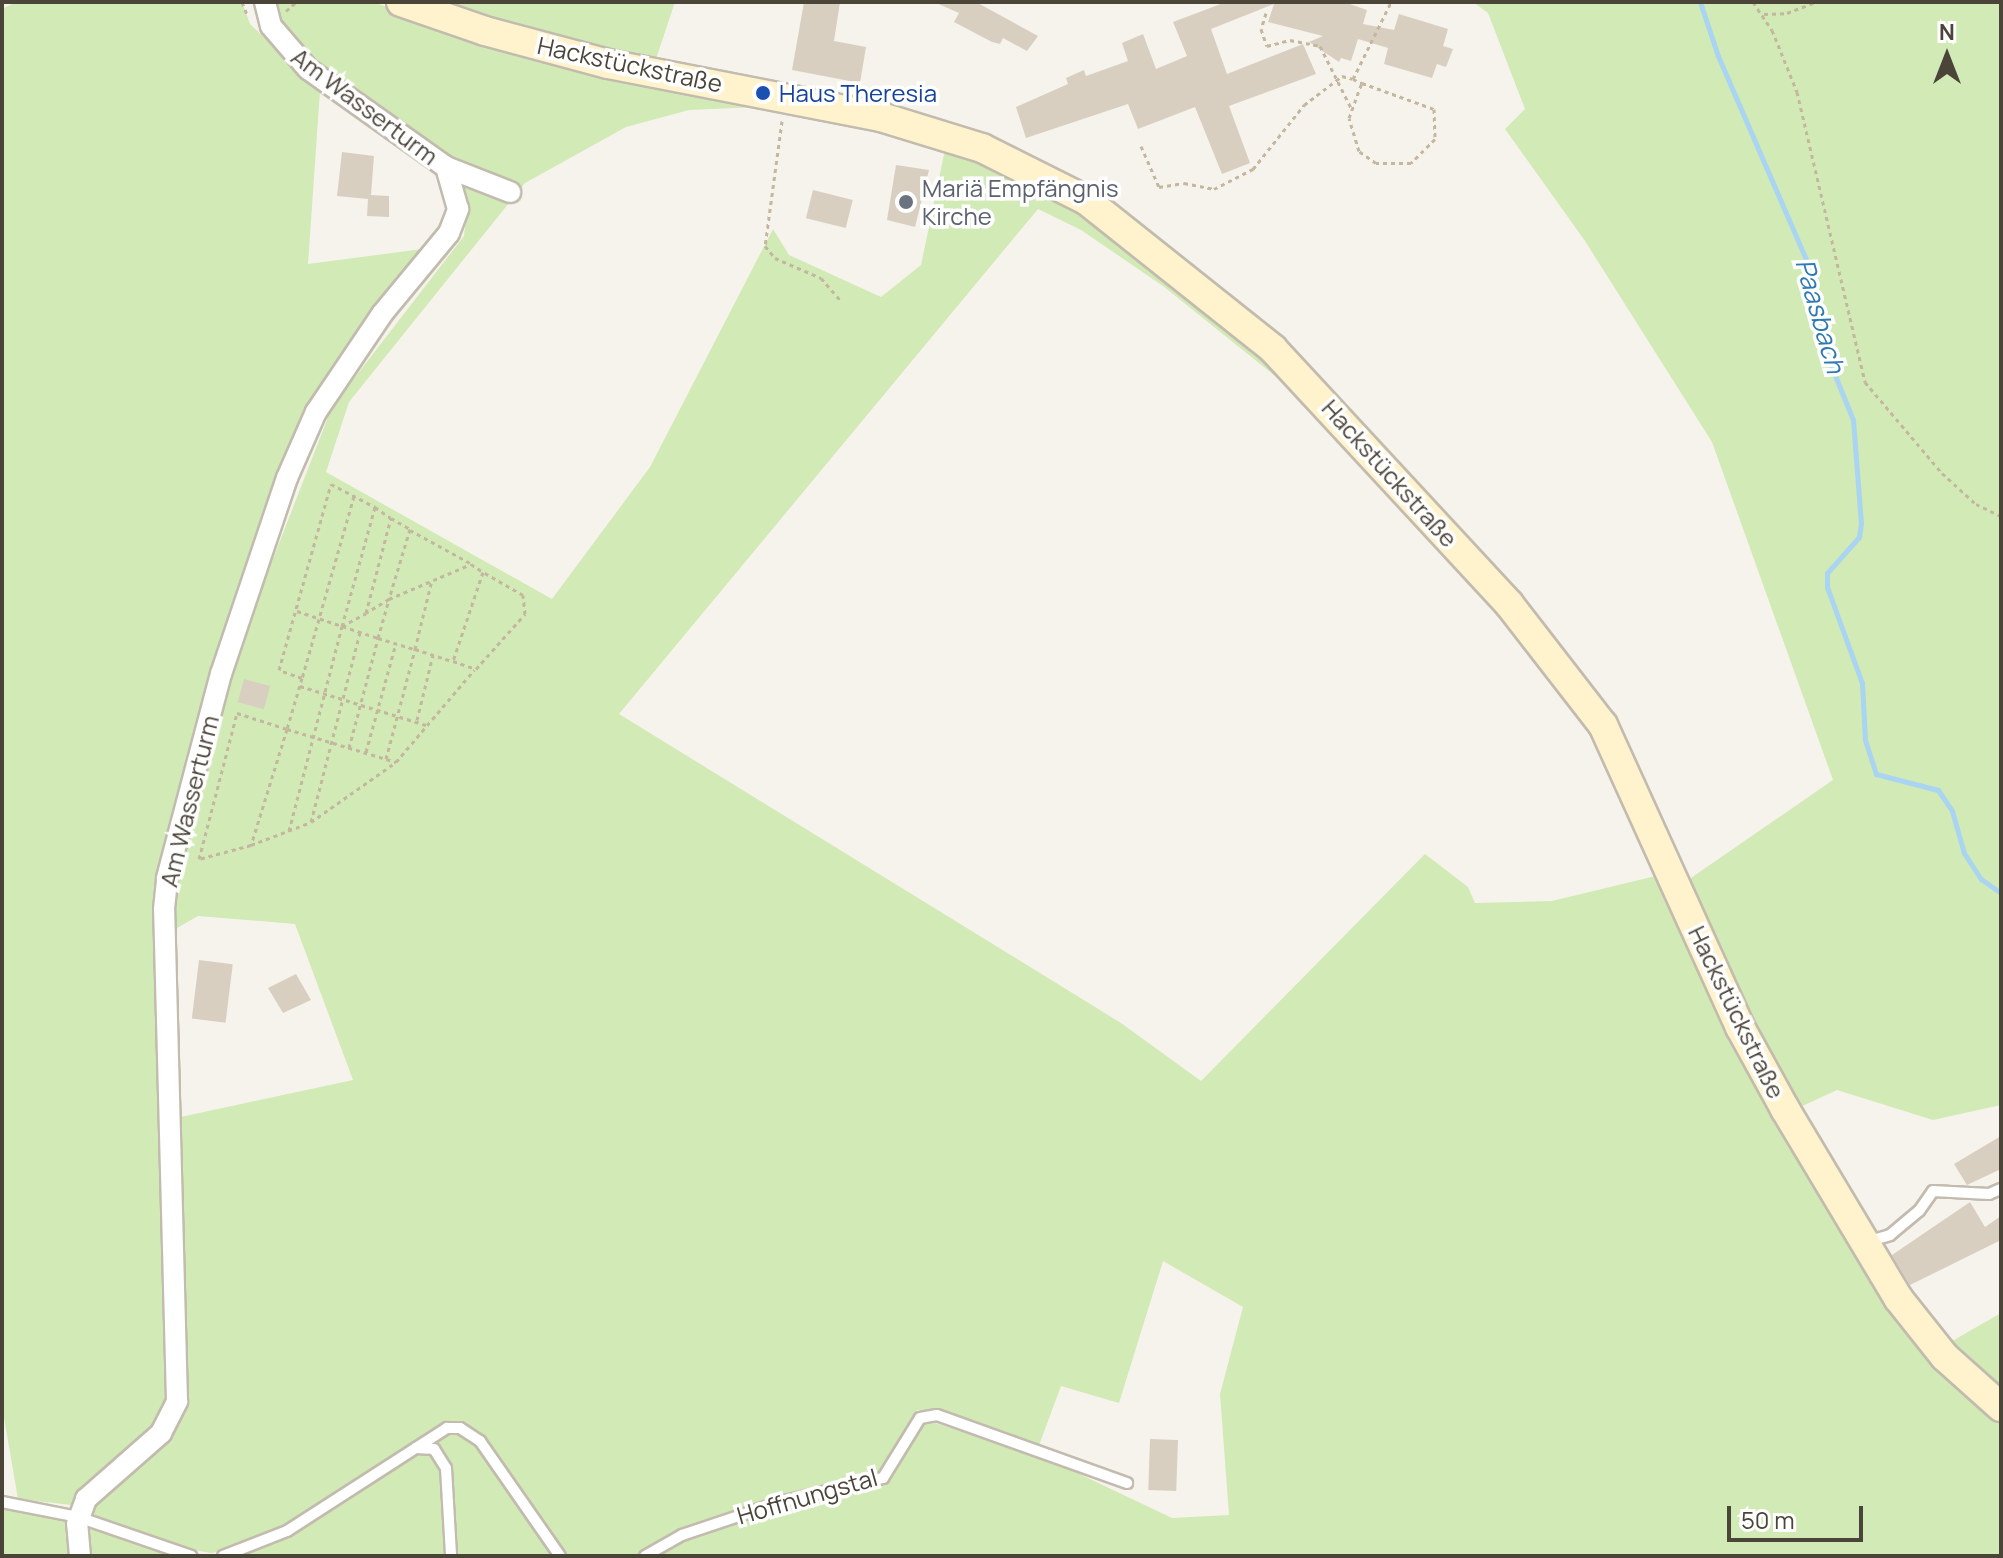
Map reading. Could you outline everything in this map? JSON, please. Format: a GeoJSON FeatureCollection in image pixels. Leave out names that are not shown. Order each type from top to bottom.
{"type":"FeatureCollection","features":[{"type":"Feature","properties":{"kind":"street","name":"Am Wasserturm"},"geometry":{"type":"LineString","coordinates":[[265,2],[271,26],[308,69],[446,167],[510,192]]}},
{"type":"Feature","properties":{"kind":"street","name":"Hackstückstraße"},"geometry":{"type":"LineString","coordinates":[[401,2],[485,31],[608,64],[786,97],[931,130],[982,148],[1086,200],[1190,278],[1322,398],[1509,604],[1603,725],[1740,1027],[1864,1242],[1918,1325],[2001,1407]]}},
{"type":"Feature","properties":{"kind":"street","name":"Am Wasserturm"},"geometry":{"type":"LineString","coordinates":[[78,1517],[99,1484],[161,1433],[177,1401],[164,909],[167,878],[221,674],[287,478],[316,412],[382,314],[456,219],[458,200],[446,167]]}},
{"type":"Feature","properties":{"kind":"street"},"geometry":{"type":"LineString","coordinates":[[78,1517],[80,1556]]}},
{"type":"Feature","properties":{"kind":"lane"},"geometry":{"type":"LineString","coordinates":[[1864,1242],[1890,1235],[1919,1211],[1933,1191],[1989,1194],[2001,1189]]}},
{"type":"Feature","properties":{"kind":"lane","name":"Hoffnungstal"},"geometry":{"type":"LineString","coordinates":[[645,1556],[682,1535],[780,1502],[883,1478],[920,1418],[937,1415],[1127,1483]]}},
{"type":"Feature","properties":{"kind":"lane"},"geometry":{"type":"LineString","coordinates":[[223,1556],[298,1524],[447,1428],[460,1428],[480,1441],[560,1556]]}},
{"type":"Feature","properties":{"kind":"lane"},"geometry":{"type":"LineString","coordinates":[[416,1448],[434,1449],[446,1468],[451,1556]]}},
{"type":"Feature","properties":{"kind":"lane"},"geometry":{"type":"LineString","coordinates":[[2,1502],[78,1517],[191,1556]]}},
{"type":"Feature","properties":{"kind":"path"},"geometry":{"type":"LineString","coordinates":[[1353,79],[1391,2]]}},
{"type":"Feature","properties":{"kind":"path"},"geometry":{"type":"LineString","coordinates":[[1753,2],[1764,14],[1797,92],[1865,382],[1942,473],[1976,504],[2001,516]]}},
{"type":"Feature","properties":{"kind":"path"},"geometry":{"type":"LineString","coordinates":[[1764,14],[1787,13],[1816,2]]}},
{"type":"Feature","properties":{"kind":"path"},"geometry":{"type":"LineString","coordinates":[[1266,13],[1261,29],[1267,46],[1290,40],[1320,46],[1334,81],[1351,108]]}},
{"type":"Feature","properties":{"kind":"path"},"geometry":{"type":"LineString","coordinates":[[1141,146],[1159,187],[1184,183],[1214,189],[1253,169],[1304,105],[1342,76],[1353,79],[1434,109],[1435,139],[1411,163],[1376,163],[1359,151],[1351,136],[1351,108],[1362,83]]}},
{"type":"Feature","properties":{"kind":"path"},"geometry":{"type":"LineString","coordinates":[[786,97],[765,246],[775,258],[821,278],[840,300]]}},
{"type":"Feature","properties":{"kind":"path"},"geometry":{"type":"LineString","coordinates":[[302,678],[279,670],[331,484],[523,595],[525,614],[396,762],[311,822],[251,845],[199,859],[237,713],[396,762]]}},
{"type":"Feature","properties":{"kind":"path"},"geometry":{"type":"LineString","coordinates":[[251,845],[354,496]]}},
{"type":"Feature","properties":{"kind":"path"},"geometry":{"type":"LineString","coordinates":[[289,831],[323,692],[375,507]]}},
{"type":"Feature","properties":{"kind":"path"},"geometry":{"type":"LineString","coordinates":[[366,613],[391,518]]}},
{"type":"Feature","properties":{"kind":"path"},"geometry":{"type":"LineString","coordinates":[[349,748],[410,530]]}},
{"type":"Feature","properties":{"kind":"path"},"geometry":{"type":"LineString","coordinates":[[342,626],[389,599],[471,564]]}},
{"type":"Feature","properties":{"kind":"path"},"geometry":{"type":"LineString","coordinates":[[453,661],[483,572]]}},
{"type":"Feature","properties":{"kind":"path"},"geometry":{"type":"LineString","coordinates":[[386,759],[432,580]]}},
{"type":"Feature","properties":{"kind":"path"},"geometry":{"type":"LineString","coordinates":[[296,611],[476,669]]}},
{"type":"Feature","properties":{"kind":"path"},"geometry":{"type":"LineString","coordinates":[[311,822],[360,632]]}},
{"type":"Feature","properties":{"kind":"path"},"geometry":{"type":"LineString","coordinates":[[366,753],[396,643]]}},
{"type":"Feature","properties":{"kind":"path"},"geometry":{"type":"LineString","coordinates":[[417,720],[433,655]]}},
{"type":"Feature","properties":{"kind":"path"},"geometry":{"type":"LineString","coordinates":[[300,686],[426,725]]}},
{"type":"Feature","properties":{"kind":"green space"},"geometry":{"type":"Polygon","coordinates":[[[16,2],[242,2],[250,24],[320,91],[308,264],[430,248],[316,398],[163,860],[170,1402],[146,1435],[104,1469],[72,1505],[18,1499],[2,1406],[2,9],[16,2]]]}},
{"type":"Feature","properties":{"kind":"green space"},"geometry":{"type":"Polygon","coordinates":[[[273,2],[373,2],[432,23],[783,106],[689,110],[626,127],[525,183],[349,402],[326,472],[552,599],[650,467],[773,229],[789,255],[881,297],[921,265],[946,145],[1083,207],[1262,354],[1315,408],[1163,286],[1081,230],[1038,209],[619,714],[1121,1023],[1201,1081],[1425,854],[1468,887],[1475,903],[1552,901],[1664,874],[1779,1113],[2001,1418],[2001,1556],[653,1556],[687,1538],[800,1500],[885,1482],[921,1424],[935,1423],[1050,1460],[1172,1518],[1229,1515],[1220,1394],[1243,1307],[1163,1261],[1119,1403],[1061,1386],[1038,1448],[940,1411],[917,1410],[882,1476],[787,1493],[681,1531],[638,1556],[568,1556],[480,1434],[456,1423],[283,1528],[237,1549],[211,1553],[188,1549],[99,1519],[90,1510],[181,1414],[176,1118],[353,1080],[295,924],[198,916],[170,932],[172,892],[233,662],[332,407],[464,236],[468,201],[455,160],[316,61],[278,19],[273,2]]]}},
{"type":"Feature","properties":{"kind":"green space"},"geometry":{"type":"Polygon","coordinates":[[[440,2],[675,2],[656,59],[592,47],[440,2]]]}},
{"type":"Feature","properties":{"kind":"green space"},"geometry":{"type":"Polygon","coordinates":[[[1473,2],[2001,2],[2001,1105],[1933,1120],[1837,1090],[1796,1109],[1738,1000],[1688,880],[1833,780],[1712,442],[1585,241],[1505,129],[1525,109],[1488,13],[1473,2]]]}},
{"type":"Feature","properties":{"kind":"green space"},"geometry":{"type":"Polygon","coordinates":[[[2001,1313],[2001,1394],[1947,1344],[2001,1313]]]}},
{"type":"Feature","properties":{"kind":"green space"},"geometry":{"type":"Polygon","coordinates":[[[447,1431],[459,1431],[477,1443],[555,1556],[453,1556],[447,1465],[436,1445],[427,1445],[447,1431]]]}},
{"type":"Feature","properties":{"kind":"green space"},"geometry":{"type":"Polygon","coordinates":[[[416,1452],[431,1452],[442,1466],[447,1556],[239,1556],[333,1508],[416,1452]]]}},
{"type":"Feature","properties":{"kind":"green space"},"geometry":{"type":"Polygon","coordinates":[[[2,1505],[69,1519],[74,1556],[2,1556],[2,1505]]]}},
{"type":"Feature","properties":{"kind":"green space"},"geometry":{"type":"Polygon","coordinates":[[[87,1528],[104,1529],[180,1556],[87,1556],[87,1528]]]}},
{"type":"Feature","properties":{"kind":"building"},"geometry":{"type":"Polygon","coordinates":[[[804,2],[840,2],[834,41],[866,47],[860,83],[792,70],[804,2]]]}},
{"type":"Feature","properties":{"kind":"building"},"geometry":{"type":"Polygon","coordinates":[[[934,2],[976,2],[1038,36],[1027,51],[1003,38],[1000,44],[992,42],[954,22],[959,13],[934,2]]]}},
{"type":"Feature","properties":{"kind":"building"},"geometry":{"type":"Polygon","coordinates":[[[1226,2],[1344,2],[1367,10],[1363,24],[1394,30],[1399,14],[1448,29],[1443,46],[1453,49],[1446,67],[1437,64],[1432,78],[1384,64],[1388,48],[1358,39],[1351,61],[1341,58],[1339,62],[1309,42],[1323,36],[1268,22],[1274,4],[1211,29],[1227,74],[1303,44],[1316,74],[1229,106],[1250,163],[1222,174],[1195,107],[1138,129],[1128,104],[1026,138],[1016,107],[1068,84],[1066,78],[1084,70],[1086,76],[1128,61],[1122,43],[1143,34],[1156,69],[1187,56],[1173,22],[1226,2]]]}},
{"type":"Feature","properties":{"kind":"building"},"geometry":{"type":"Polygon","coordinates":[[[342,152],[374,156],[371,195],[389,196],[389,217],[367,216],[368,199],[337,196],[342,152]]]}},
{"type":"Feature","properties":{"kind":"building","name":"Mariä Empfängnis Kirche"},"geometry":{"type":"Polygon","coordinates":[[[896,165],[929,170],[915,227],[887,220],[896,165]]]}},
{"type":"Feature","properties":{"kind":"building"},"geometry":{"type":"Polygon","coordinates":[[[813,190],[853,200],[846,228],[806,218],[813,190]]]}},
{"type":"Feature","properties":{"kind":"building"},"geometry":{"type":"Polygon","coordinates":[[[244,679],[270,686],[264,709],[238,702],[244,679]]]}},
{"type":"Feature","properties":{"kind":"building"},"geometry":{"type":"Polygon","coordinates":[[[199,960],[233,964],[226,1023],[192,1019],[199,960]]]}},
{"type":"Feature","properties":{"kind":"building"},"geometry":{"type":"Polygon","coordinates":[[[296,974],[311,1000],[283,1013],[268,988],[296,974]]]}},
{"type":"Feature","properties":{"kind":"building"},"geometry":{"type":"Polygon","coordinates":[[[2001,1136],[2001,1169],[1967,1185],[1954,1164],[2001,1136]]]}},
{"type":"Feature","properties":{"kind":"building"},"geometry":{"type":"Polygon","coordinates":[[[1970,1202],[1985,1227],[2001,1216],[2001,1240],[1910,1285],[1892,1255],[1970,1202]]]}},
{"type":"Feature","properties":{"kind":"building"},"geometry":{"type":"Polygon","coordinates":[[[1150,1439],[1178,1440],[1176,1491],[1148,1490],[1150,1439]]]}},
{"type":"Feature","properties":{"kind":"waterway","name":"Paasbach"},"geometry":{"type":"LineString","coordinates":[[1700,2],[1718,56],[1810,269],[1821,341],[1853,420],[1861,523],[1859,537],[1827,573],[1827,587],[1862,683],[1865,740],[1876,774],[1938,790],[1952,811],[1964,853],[1981,879],[2001,893]]}},
{"type":"Feature","properties":{"kind":"place","name":"Haus Theresia"},"geometry":{"type":"Point","coordinates":[763,93]}},
{"type":"Feature","properties":{"kind":"place","name":"Mariä Empfängnis Kirche"},"geometry":{"type":"Point","coordinates":[906,202]}}]}
